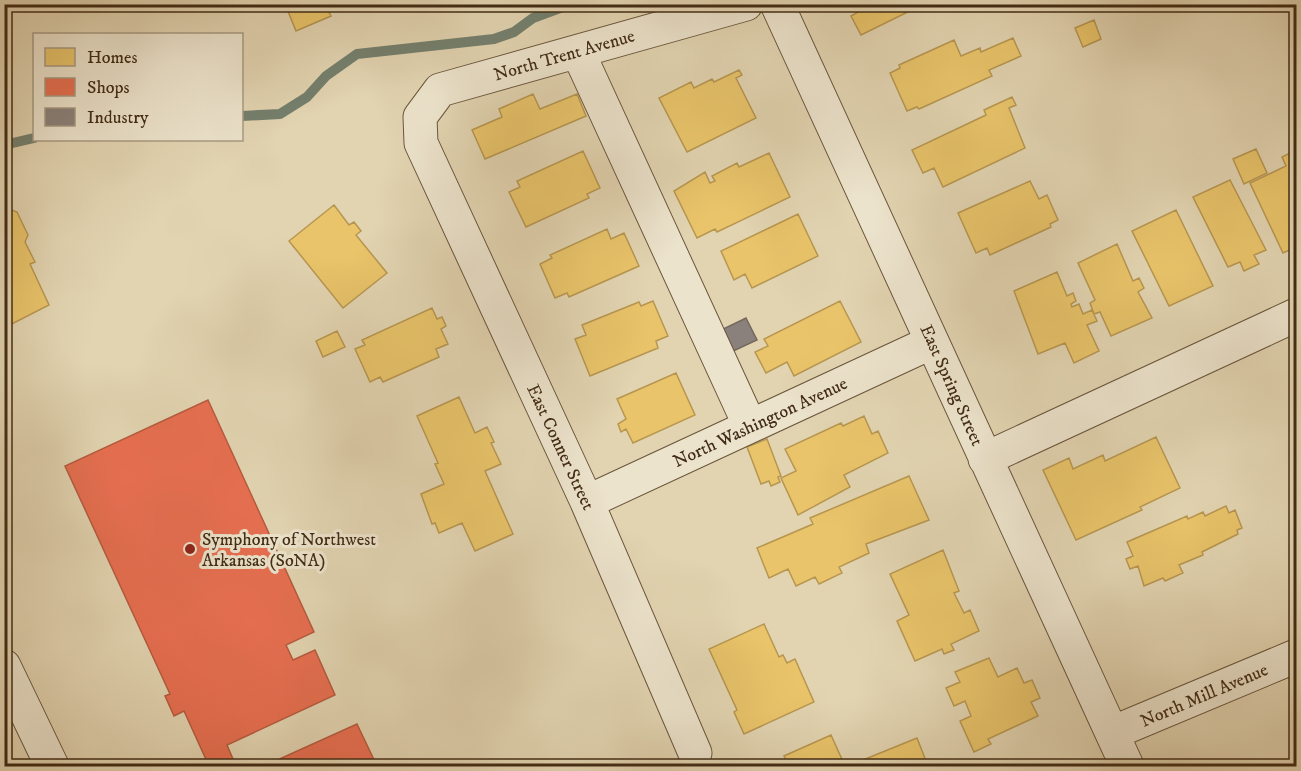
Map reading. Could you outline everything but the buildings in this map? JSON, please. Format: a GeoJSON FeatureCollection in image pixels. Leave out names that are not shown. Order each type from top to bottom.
{"type":"FeatureCollection","features":[{"type":"Feature","properties":{"kind":"street","name":"North Trent Avenue"},"geometry":{"type":"LineString","coordinates":[[421,143],[420,117],[440,90],[746,4]]}},
{"type":"Feature","properties":{"kind":"street","name":"East Spring Street"},"geometry":{"type":"LineString","coordinates":[[777,4],[1127,766]]}},
{"type":"Feature","properties":{"kind":"street"},"geometry":{"type":"LineString","coordinates":[[578,52],[750,426]]}},
{"type":"Feature","properties":{"kind":"street","name":"East Conner Street"},"geometry":{"type":"LineString","coordinates":[[421,143],[587,502],[695,753]]}},
{"type":"Feature","properties":{"kind":"street"},"geometry":{"type":"LineString","coordinates":[[986,459],[1296,315]]}},
{"type":"Feature","properties":{"kind":"street","name":"North Washington Avenue"},"geometry":{"type":"LineString","coordinates":[[587,502],[932,342]]}},
{"type":"Feature","properties":{"kind":"street","name":"North Mill Avenue"},"geometry":{"type":"LineString","coordinates":[[1112,734],[1296,656]]}},
{"type":"Feature","properties":{"kind":"street"},"geometry":{"type":"LineString","coordinates":[[8,684],[52,766]]}},
{"type":"Feature","properties":{"kind":"waterway"},"geometry":{"type":"LineString","coordinates":[[243,116],[280,114],[307,97],[326,76],[357,54],[494,39],[514,32],[533,18],[571,4]]}},
{"type":"Feature","properties":{"kind":"waterway"},"geometry":{"type":"LineString","coordinates":[[4,145],[33,138]]}},
{"type":"Feature","properties":{"kind":"place","name":"Symphony of Northwest Arkansas (SoNA)"},"geometry":{"type":"Point","coordinates":[190,549]}}]}
